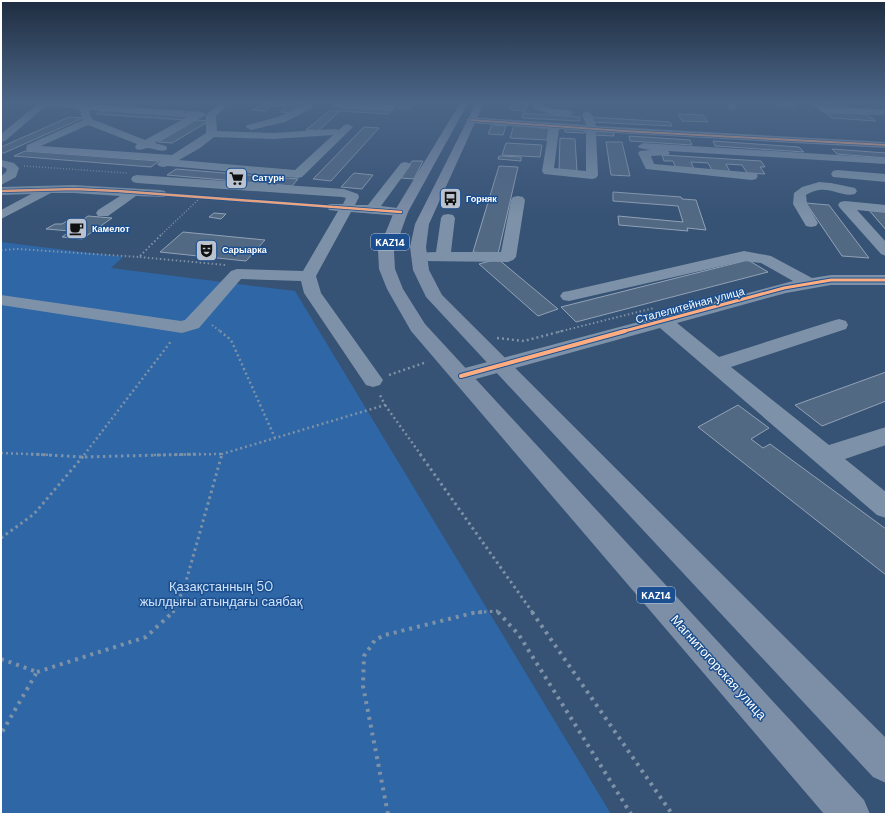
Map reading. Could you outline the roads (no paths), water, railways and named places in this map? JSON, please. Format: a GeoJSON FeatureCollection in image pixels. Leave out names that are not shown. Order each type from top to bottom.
{"type":"FeatureCollection","features":[{"type":"Feature","properties":{"kind":"main road","name":"Магнитогорская улица"},"geometry":{"type":"LineString","coordinates":[[442,141],[401,212],[386,251],[387,269],[394,289],[418,327],[850,814]]}},
{"type":"Feature","properties":{"kind":"main road","name":"KAZ14"},"geometry":{"type":"LineString","coordinates":[[461,141],[422,224],[418,247],[420,270],[435,297],[886,764]]}},
{"type":"Feature","properties":{"kind":"street"},"geometry":{"type":"LineString","coordinates":[[44,141],[30,147],[31,149],[127,154],[298,174],[326,141]]}},
{"type":"Feature","properties":{"kind":"street"},"geometry":{"type":"LineString","coordinates":[[137,141],[185,152]]}},
{"type":"Feature","properties":{"kind":"street"},"geometry":{"type":"LineString","coordinates":[[127,154],[150,141]]}},
{"type":"Feature","properties":{"kind":"street"},"geometry":{"type":"LineString","coordinates":[[118,191],[141,176],[185,152],[199,141]]}},
{"type":"Feature","properties":{"kind":"street"},"geometry":{"type":"LineString","coordinates":[[553,141],[548,171],[592,175],[591,141]]}},
{"type":"Feature","properties":{"kind":"street"},"geometry":{"type":"LineString","coordinates":[[642,141],[706,150],[886,161]]}},
{"type":"Feature","properties":{"kind":"street"},"geometry":{"type":"LineString","coordinates":[[701,141],[707,154],[644,153],[650,167],[655,169],[752,176]]}},
{"type":"Feature","properties":{"kind":"street"},"geometry":{"type":"LineString","coordinates":[[818,141],[886,145]]}},
{"type":"Feature","properties":{"kind":"street"},"geometry":{"type":"LineString","coordinates":[[825,158],[836,180],[851,191],[864,207]]}},
{"type":"Feature","properties":{"kind":"street"},"geometry":{"type":"LineString","coordinates":[[1,182],[12,174],[13,168],[5,164]]}},
{"type":"Feature","properties":{"kind":"street"},"geometry":{"type":"LineString","coordinates":[[371,210],[405,165]]}},
{"type":"Feature","properties":{"kind":"street"},"geometry":{"type":"LineString","coordinates":[[774,165],[795,167]]}},
{"type":"Feature","properties":{"kind":"street"},"geometry":{"type":"LineString","coordinates":[[141,176],[202,183],[344,193],[353,197],[308,276],[313,294],[373,380]]}},
{"type":"Feature","properties":{"kind":"street"},"geometry":{"type":"LineString","coordinates":[[818,176],[828,184],[836,180]]}},
{"type":"Feature","properties":{"kind":"street"},"geometry":{"type":"LineString","coordinates":[[811,223],[800,204],[800,193],[814,185],[836,180],[886,178]]}},
{"type":"Feature","properties":{"kind":"street"},"geometry":{"type":"LineString","coordinates":[[185,196],[202,183]]}},
{"type":"Feature","properties":{"kind":"street"},"geometry":{"type":"LineString","coordinates":[[1,215],[49,190]]}},
{"type":"Feature","properties":{"kind":"street"},"geometry":{"type":"LineString","coordinates":[[1,191],[118,191],[401,212]]}},
{"type":"Feature","properties":{"kind":"street"},"geometry":{"type":"LineString","coordinates":[[103,213],[133,192]]}},
{"type":"Feature","properties":{"kind":"street"},"geometry":{"type":"LineString","coordinates":[[419,256],[508,257],[518,200]]}},
{"type":"Feature","properties":{"kind":"street"},"geometry":{"type":"LineString","coordinates":[[886,209],[845,205],[886,251]]}},
{"type":"Feature","properties":{"kind":"street"},"geometry":{"type":"LineString","coordinates":[[443,256],[448,218]]}},
{"type":"Feature","properties":{"kind":"street"},"geometry":{"type":"LineString","coordinates":[[569,296],[744,256],[765,259],[810,284]]}},
{"type":"Feature","properties":{"kind":"street"},"geometry":{"type":"LineString","coordinates":[[1,300],[190,323],[237,274],[308,276]]}},
{"type":"Feature","properties":{"kind":"street","name":"Сталелитейная улица"},"geometry":{"type":"LineString","coordinates":[[501,365],[664,322],[784,288],[831,280],[886,280]]}},
{"type":"Feature","properties":{"kind":"street"},"geometry":{"type":"LineString","coordinates":[[664,322],[886,507]]}},
{"type":"Feature","properties":{"kind":"street"},"geometry":{"type":"LineString","coordinates":[[716,366],[839,326]]}},
{"type":"Feature","properties":{"kind":"street"},"geometry":{"type":"LineString","coordinates":[[461,376],[501,365]]}},
{"type":"Feature","properties":{"kind":"street"},"geometry":{"type":"LineString","coordinates":[[825,456],[886,436]]}},
{"type":"Feature","properties":{"kind":"place","name":"Сатурн"},"geometry":{"type":"Point","coordinates":[236,178]}},
{"type":"Feature","properties":{"kind":"place","name":"Горняк"},"geometry":{"type":"Point","coordinates":[451,199]}},
{"type":"Feature","properties":{"kind":"place","name":"Камелот"},"geometry":{"type":"Point","coordinates":[77,229]}},
{"type":"Feature","properties":{"kind":"place","name":"Сарыарка"},"geometry":{"type":"Point","coordinates":[207,250]}},
{"type":"Feature","properties":{"kind":"park label","name":"Қазақстанның 50 жылдығы атындағы саябақ"},"geometry":{"type":"Point","coordinates":[221,594]}}]}
